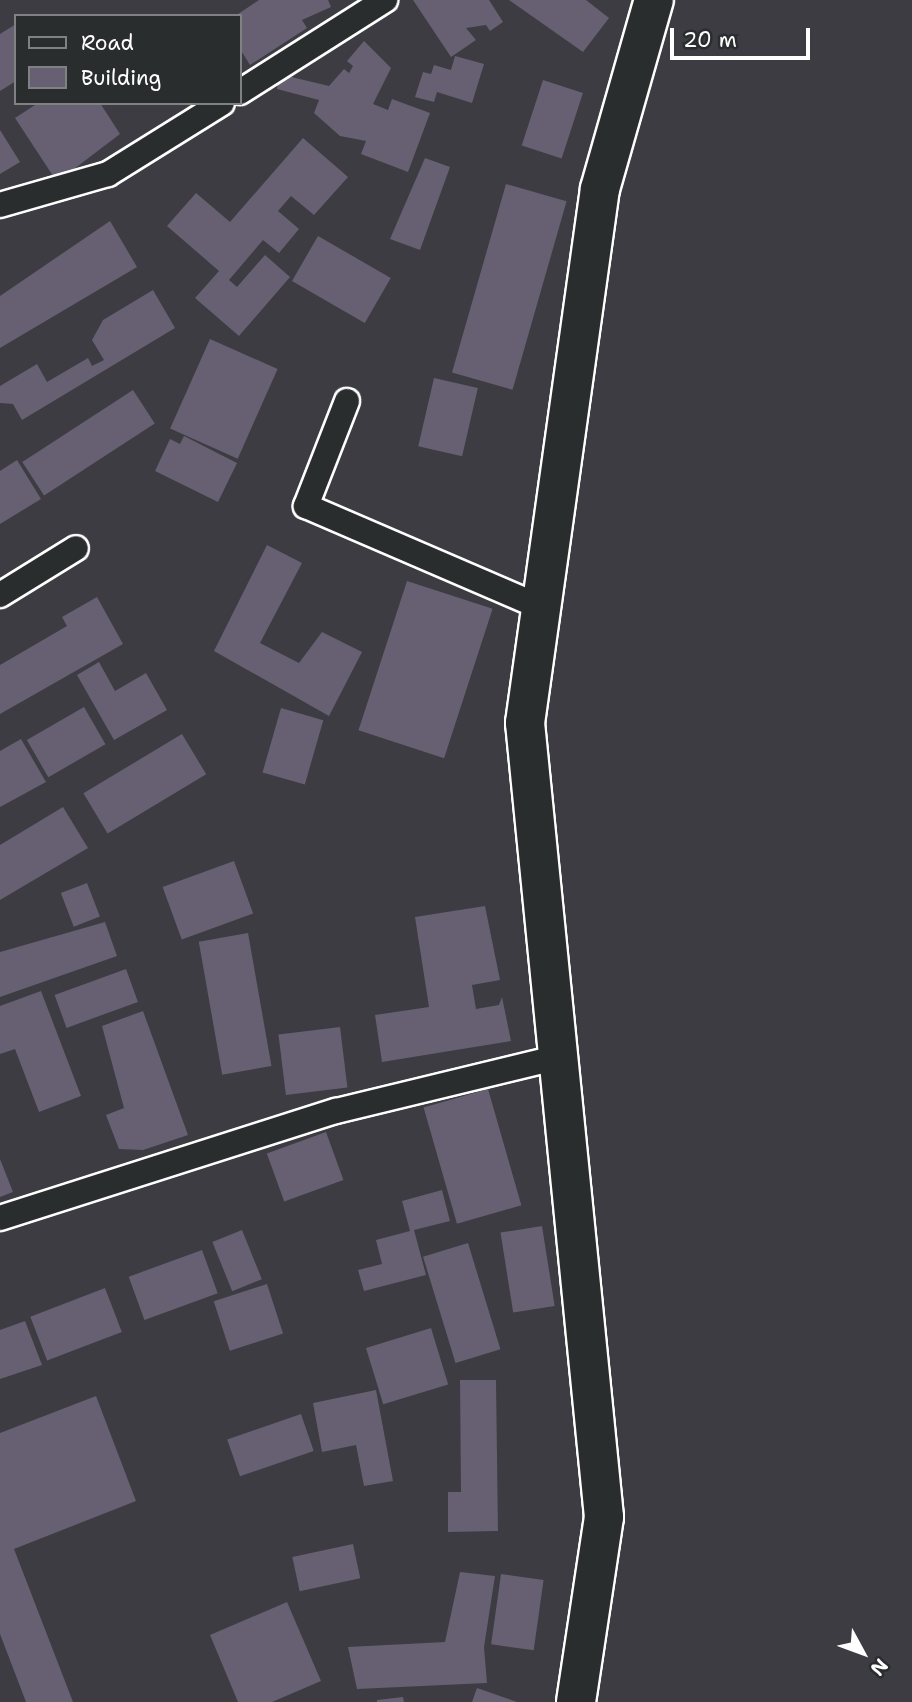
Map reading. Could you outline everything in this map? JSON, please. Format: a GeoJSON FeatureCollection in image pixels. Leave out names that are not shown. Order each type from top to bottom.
{"type":"FeatureCollection","features":[{"type":"Feature","properties":{"kind":"street"},"geometry":{"type":"LineString","coordinates":[[576,1702],[604,1517],[563,1056],[525,723],[600,189],[654,0]]}},
{"type":"Feature","properties":{"kind":"lane"},"geometry":{"type":"LineString","coordinates":[[242,91],[385,0]]}},
{"type":"Feature","properties":{"kind":"lane"},"geometry":{"type":"LineString","coordinates":[[0,205],[108,174],[219,105]]}},
{"type":"Feature","properties":{"kind":"lane"},"geometry":{"type":"LineString","coordinates":[[347,401],[306,506],[541,607]]}},
{"type":"Feature","properties":{"kind":"lane"},"geometry":{"type":"LineString","coordinates":[[0,595],[76,548]]}},
{"type":"Feature","properties":{"kind":"lane"},"geometry":{"type":"LineString","coordinates":[[0,1218],[336,1111],[563,1056]]}},
{"type":"Feature","properties":{"kind":"building"},"geometry":{"type":"Polygon","coordinates":[[[259,0],[328,0],[331,7],[302,20],[307,28],[250,65],[242,52],[242,14],[238,14],[259,0]]]}},
{"type":"Feature","properties":{"kind":"building"},"geometry":{"type":"Polygon","coordinates":[[[413,0],[489,0],[503,22],[490,31],[486,25],[466,28],[476,40],[451,57],[413,0]]]}},
{"type":"Feature","properties":{"kind":"building"},"geometry":{"type":"Polygon","coordinates":[[[509,0],[586,0],[609,18],[583,52],[509,0]]]}},
{"type":"Feature","properties":{"kind":"building"},"geometry":{"type":"Polygon","coordinates":[[[14,25],[14,82],[0,91],[0,34],[14,25]]]}},
{"type":"Feature","properties":{"kind":"building"},"geometry":{"type":"Polygon","coordinates":[[[364,41],[391,68],[373,104],[388,110],[392,99],[430,113],[408,172],[361,154],[366,141],[340,136],[314,113],[319,100],[277,89],[279,74],[329,86],[344,69],[349,73],[353,66],[347,61],[364,41]]]}},
{"type":"Feature","properties":{"kind":"building"},"geometry":{"type":"Polygon","coordinates":[[[455,56],[484,64],[472,103],[437,92],[434,102],[415,97],[423,72],[431,74],[434,65],[451,70],[455,56]]]}},
{"type":"Feature","properties":{"kind":"building"},"geometry":{"type":"Polygon","coordinates":[[[543,80],[583,93],[562,159],[522,146],[543,80]]]}},
{"type":"Feature","properties":{"kind":"building"},"geometry":{"type":"Polygon","coordinates":[[[35,105],[101,105],[120,134],[57,182],[15,118],[35,105]]]}},
{"type":"Feature","properties":{"kind":"building"},"geometry":{"type":"Polygon","coordinates":[[[0,130],[20,162],[0,174],[0,130]]]}},
{"type":"Feature","properties":{"kind":"building"},"geometry":{"type":"Polygon","coordinates":[[[303,138],[348,177],[314,215],[291,196],[278,211],[299,229],[279,253],[263,240],[229,280],[237,287],[265,255],[290,277],[239,336],[195,298],[219,271],[167,226],[196,193],[230,222],[303,138]]]}},
{"type":"Feature","properties":{"kind":"building"},"geometry":{"type":"Polygon","coordinates":[[[425,158],[450,167],[420,250],[390,239],[425,158]]]}},
{"type":"Feature","properties":{"kind":"building"},"geometry":{"type":"Polygon","coordinates":[[[506,184],[567,201],[513,390],[452,372],[506,184]]]}},
{"type":"Feature","properties":{"kind":"building"},"geometry":{"type":"Polygon","coordinates":[[[110,221],[137,267],[0,348],[0,296],[110,221]]]}},
{"type":"Feature","properties":{"kind":"building"},"geometry":{"type":"Polygon","coordinates":[[[318,236],[391,278],[365,323],[292,281],[318,236]]]}},
{"type":"Feature","properties":{"kind":"building"},"geometry":{"type":"Polygon","coordinates":[[[153,290],[175,328],[22,420],[13,404],[0,403],[0,386],[37,364],[47,382],[88,358],[92,366],[104,360],[92,340],[103,320],[153,290]]]}},
{"type":"Feature","properties":{"kind":"building"},"geometry":{"type":"Polygon","coordinates":[[[210,339],[278,369],[238,459],[170,429],[210,339]]]}},
{"type":"Feature","properties":{"kind":"building"},"geometry":{"type":"Polygon","coordinates":[[[434,378],[478,388],[462,456],[418,446],[434,378]]]}},
{"type":"Feature","properties":{"kind":"building"},"geometry":{"type":"Polygon","coordinates":[[[133,390],[155,424],[44,495],[22,462],[133,390]]]}},
{"type":"Feature","properties":{"kind":"building"},"geometry":{"type":"Polygon","coordinates":[[[184,436],[237,463],[218,502],[155,471],[170,439],[180,444],[184,436]]]}},
{"type":"Feature","properties":{"kind":"building"},"geometry":{"type":"Polygon","coordinates":[[[17,460],[41,499],[0,524],[0,471],[17,460]]]}},
{"type":"Feature","properties":{"kind":"building"},"geometry":{"type":"Polygon","coordinates":[[[267,545],[302,563],[260,643],[299,663],[322,632],[362,652],[329,716],[214,651],[267,545]]]}},
{"type":"Feature","properties":{"kind":"building"},"geometry":{"type":"Polygon","coordinates":[[[407,581],[493,609],[444,758],[358,730],[407,581]]]}},
{"type":"Feature","properties":{"kind":"building"},"geometry":{"type":"Polygon","coordinates":[[[97,597],[123,644],[0,714],[0,665],[67,626],[62,617],[97,597]]]}},
{"type":"Feature","properties":{"kind":"building"},"geometry":{"type":"Polygon","coordinates":[[[99,662],[115,691],[146,673],[167,710],[114,740],[77,675],[99,662]]]}},
{"type":"Feature","properties":{"kind":"building"},"geometry":{"type":"Polygon","coordinates":[[[84,707],[106,744],[48,777],[27,740],[84,707]]]}},
{"type":"Feature","properties":{"kind":"building"},"geometry":{"type":"Polygon","coordinates":[[[281,708],[323,720],[305,785],[263,772],[281,708]]]}},
{"type":"Feature","properties":{"kind":"building"},"geometry":{"type":"Polygon","coordinates":[[[182,734],[206,774],[108,834],[83,793],[182,734]]]}},
{"type":"Feature","properties":{"kind":"building"},"geometry":{"type":"Polygon","coordinates":[[[21,739],[46,782],[0,807],[0,751],[21,739]]]}},
{"type":"Feature","properties":{"kind":"building"},"geometry":{"type":"Polygon","coordinates":[[[63,807],[88,848],[0,900],[0,845],[63,807]]]}},
{"type":"Feature","properties":{"kind":"building"},"geometry":{"type":"Polygon","coordinates":[[[234,861],[253,914],[182,940],[163,887],[234,861]]]}},
{"type":"Feature","properties":{"kind":"building"},"geometry":{"type":"Polygon","coordinates":[[[87,883],[100,917],[74,927],[61,893],[87,883]]]}},
{"type":"Feature","properties":{"kind":"building"},"geometry":{"type":"Polygon","coordinates":[[[485,906],[500,980],[472,985],[476,1009],[499,1005],[502,997],[511,1041],[382,1062],[375,1015],[429,1007],[415,917],[485,906]]]}},
{"type":"Feature","properties":{"kind":"building"},"geometry":{"type":"Polygon","coordinates":[[[105,922],[117,956],[0,997],[0,952],[105,922]]]}},
{"type":"Feature","properties":{"kind":"building"},"geometry":{"type":"Polygon","coordinates":[[[248,933],[271,1066],[222,1075],[199,942],[248,933]]]}},
{"type":"Feature","properties":{"kind":"building"},"geometry":{"type":"Polygon","coordinates":[[[126,969],[138,1002],[67,1028],[55,995],[126,969]]]}},
{"type":"Feature","properties":{"kind":"building"},"geometry":{"type":"Polygon","coordinates":[[[41,991],[81,1096],[39,1112],[15,1049],[0,1054],[0,1006],[41,991]]]}},
{"type":"Feature","properties":{"kind":"building"},"geometry":{"type":"Polygon","coordinates":[[[143,1011],[188,1135],[143,1150],[119,1149],[106,1115],[124,1108],[102,1026],[143,1011]]]}},
{"type":"Feature","properties":{"kind":"building"},"geometry":{"type":"Polygon","coordinates":[[[340,1027],[347,1088],[286,1095],[278,1035],[340,1027]]]}},
{"type":"Feature","properties":{"kind":"building"},"geometry":{"type":"Polygon","coordinates":[[[488,1089],[521,1205],[457,1224],[424,1107],[488,1089]]]}},
{"type":"Feature","properties":{"kind":"building"},"geometry":{"type":"Polygon","coordinates":[[[326,1132],[343,1180],[284,1201],[267,1154],[326,1132]]]}},
{"type":"Feature","properties":{"kind":"building"},"geometry":{"type":"Polygon","coordinates":[[[0,1159],[13,1192],[0,1197],[0,1159]]]}},
{"type":"Feature","properties":{"kind":"building"},"geometry":{"type":"Polygon","coordinates":[[[442,1190],[450,1221],[414,1230],[426,1275],[364,1291],[358,1270],[382,1264],[376,1240],[410,1231],[402,1201],[442,1190]]]}},
{"type":"Feature","properties":{"kind":"building"},"geometry":{"type":"Polygon","coordinates":[[[542,1226],[555,1306],[513,1313],[501,1233],[542,1226]]]}},
{"type":"Feature","properties":{"kind":"building"},"geometry":{"type":"Polygon","coordinates":[[[242,1230],[262,1279],[232,1291],[212,1242],[242,1230]]]}},
{"type":"Feature","properties":{"kind":"building"},"geometry":{"type":"Polygon","coordinates":[[[468,1243],[500,1349],[456,1363],[423,1257],[468,1243]]]}},
{"type":"Feature","properties":{"kind":"building"},"geometry":{"type":"Polygon","coordinates":[[[202,1250],[218,1293],[144,1320],[129,1277],[202,1250]]]}},
{"type":"Feature","properties":{"kind":"building"},"geometry":{"type":"Polygon","coordinates":[[[267,1284],[283,1333],[230,1351],[214,1301],[267,1284]]]}},
{"type":"Feature","properties":{"kind":"building"},"geometry":{"type":"Polygon","coordinates":[[[105,1288],[122,1332],[47,1361],[30,1317],[105,1288]]]}},
{"type":"Feature","properties":{"kind":"building"},"geometry":{"type":"Polygon","coordinates":[[[25,1321],[42,1365],[0,1379],[0,1330],[25,1321]]]}},
{"type":"Feature","properties":{"kind":"building"},"geometry":{"type":"Polygon","coordinates":[[[431,1328],[448,1384],[383,1404],[366,1348],[431,1328]]]}},
{"type":"Feature","properties":{"kind":"building"},"geometry":{"type":"Polygon","coordinates":[[[460,1380],[496,1380],[498,1531],[448,1532],[448,1492],[461,1492],[460,1380]]]}},
{"type":"Feature","properties":{"kind":"building"},"geometry":{"type":"Polygon","coordinates":[[[376,1390],[393,1481],[364,1486],[356,1445],[322,1452],[313,1403],[376,1390]]]}},
{"type":"Feature","properties":{"kind":"building"},"geometry":{"type":"Polygon","coordinates":[[[96,1396],[136,1501],[14,1549],[73,1702],[26,1702],[0,1634],[0,1433],[96,1396]]]}},
{"type":"Feature","properties":{"kind":"building"},"geometry":{"type":"Polygon","coordinates":[[[301,1414],[314,1451],[240,1476],[227,1439],[301,1414]]]}},
{"type":"Feature","properties":{"kind":"building"},"geometry":{"type":"Polygon","coordinates":[[[353,1544],[360,1578],[300,1591],[292,1557],[353,1544]]]}},
{"type":"Feature","properties":{"kind":"building"},"geometry":{"type":"Polygon","coordinates":[[[460,1572],[495,1576],[484,1647],[487,1683],[357,1689],[348,1647],[445,1642],[460,1572]]]}},
{"type":"Feature","properties":{"kind":"building"},"geometry":{"type":"Polygon","coordinates":[[[501,1574],[544,1580],[534,1650],[491,1644],[501,1574]]]}},
{"type":"Feature","properties":{"kind":"building"},"geometry":{"type":"Polygon","coordinates":[[[287,1602],[321,1681],[272,1702],[238,1702],[210,1635],[287,1602]]]}},
{"type":"Feature","properties":{"kind":"building"},"geometry":{"type":"Polygon","coordinates":[[[477,1688],[517,1702],[472,1702],[477,1688]]]}},
{"type":"Feature","properties":{"kind":"building"},"geometry":{"type":"Polygon","coordinates":[[[403,1697],[404,1702],[377,1702],[377,1700],[403,1697]]]}}]}
